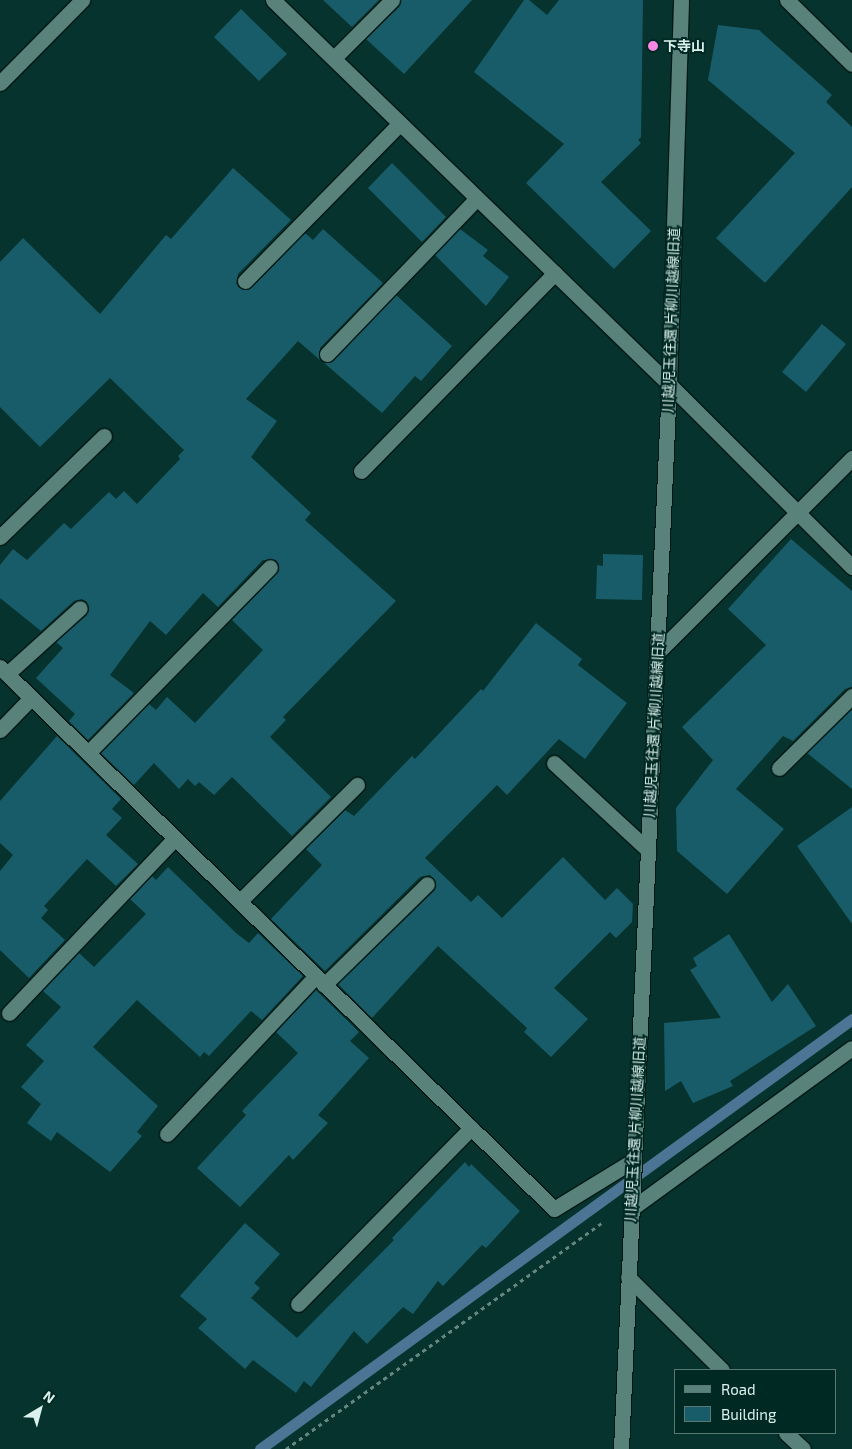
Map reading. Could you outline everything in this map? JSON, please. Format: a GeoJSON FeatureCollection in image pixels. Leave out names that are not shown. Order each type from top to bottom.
{"type":"FeatureCollection","features":[{"type":"Feature","properties":{"kind":"street"},"geometry":{"type":"LineString","coordinates":[[0,83],[82,0]]}},
{"type":"Feature","properties":{"kind":"street"},"geometry":{"type":"LineString","coordinates":[[273,0],[669,384],[852,567]]}},
{"type":"Feature","properties":{"kind":"street"},"geometry":{"type":"LineString","coordinates":[[334,58],[392,0]]}},
{"type":"Feature","properties":{"kind":"street","name":"川越児玉往還 片柳川越線旧道"},"geometry":{"type":"LineString","coordinates":[[621,1449],[669,384],[681,0]]}},
{"type":"Feature","properties":{"kind":"street"},"geometry":{"type":"LineString","coordinates":[[787,0],[852,64]]}},
{"type":"Feature","properties":{"kind":"street"},"geometry":{"type":"LineString","coordinates":[[245,281],[400,122]]}},
{"type":"Feature","properties":{"kind":"street"},"geometry":{"type":"LineString","coordinates":[[327,354],[477,198]]}},
{"type":"Feature","properties":{"kind":"street"},"geometry":{"type":"LineString","coordinates":[[361,471],[555,273]]}},
{"type":"Feature","properties":{"kind":"street"},"geometry":{"type":"LineString","coordinates":[[0,537],[104,436]]}},
{"type":"Feature","properties":{"kind":"street"},"geometry":{"type":"LineString","coordinates":[[657,654],[852,458]]}},
{"type":"Feature","properties":{"kind":"street"},"geometry":{"type":"LineString","coordinates":[[88,753],[270,567]]}},
{"type":"Feature","properties":{"kind":"street"},"geometry":{"type":"LineString","coordinates":[[80,608],[3,670],[554,1209],[634,1160]]}},
{"type":"Feature","properties":{"kind":"street"},"geometry":{"type":"LineString","coordinates":[[779,768],[852,696]]}},
{"type":"Feature","properties":{"kind":"street"},"geometry":{"type":"LineString","coordinates":[[0,730],[32,698]]}},
{"type":"Feature","properties":{"kind":"street"},"geometry":{"type":"LineString","coordinates":[[554,763],[648,850]]}},
{"type":"Feature","properties":{"kind":"street"},"geometry":{"type":"LineString","coordinates":[[240,902],[357,785]]}},
{"type":"Feature","properties":{"kind":"street"},"geometry":{"type":"LineString","coordinates":[[9,1013],[175,838]]}},
{"type":"Feature","properties":{"kind":"street"},"geometry":{"type":"LineString","coordinates":[[167,1134],[320,980],[427,884]]}},
{"type":"Feature","properties":{"kind":"street"},"geometry":{"type":"LineString","coordinates":[[631,1209],[852,1048]]}},
{"type":"Feature","properties":{"kind":"street"},"geometry":{"type":"LineString","coordinates":[[298,1304],[471,1128]]}},
{"type":"Feature","properties":{"kind":"street"},"geometry":{"type":"LineString","coordinates":[[628,1277],[721,1369]]}},
{"type":"Feature","properties":{"kind":"street"},"geometry":{"type":"LineString","coordinates":[[787,1434],[802,1449]]}},
{"type":"Feature","properties":{"kind":"path"},"geometry":{"type":"LineString","coordinates":[[286,1449],[591,1228],[631,1209]]}},
{"type":"Feature","properties":{"kind":"building"},"geometry":{"type":"Polygon","coordinates":[[[323,0],[379,0],[352,27],[323,0]]]}},
{"type":"Feature","properties":{"kind":"building"},"geometry":{"type":"Polygon","coordinates":[[[401,0],[472,0],[404,74],[366,39],[399,7],[401,0]]]}},
{"type":"Feature","properties":{"kind":"building"},"geometry":{"type":"Polygon","coordinates":[[[524,0],[529,0],[547,15],[559,0],[643,0],[641,137],[638,140],[641,143],[601,182],[651,231],[614,269],[526,183],[564,144],[474,72],[524,0]]]}},
{"type":"Feature","properties":{"kind":"building"},"geometry":{"type":"Polygon","coordinates":[[[241,9],[287,54],[259,81],[214,37],[241,9]]]}},
{"type":"Feature","properties":{"kind":"building"},"geometry":{"type":"Polygon","coordinates":[[[718,25],[759,30],[832,95],[826,102],[852,127],[852,187],[765,283],[716,238],[795,153],[708,80],[718,25]]]}},
{"type":"Feature","properties":{"kind":"building"},"geometry":{"type":"Polygon","coordinates":[[[392,163],[446,217],[422,242],[368,188],[392,163]]]}},
{"type":"Feature","properties":{"kind":"building"},"geometry":{"type":"Polygon","coordinates":[[[233,168],[291,220],[238,274],[236,283],[239,288],[251,288],[305,233],[313,240],[323,229],[383,283],[320,348],[320,360],[298,341],[246,399],[277,421],[251,457],[311,513],[305,520],[396,601],[283,717],[286,720],[270,737],[331,797],[292,836],[232,777],[214,795],[199,782],[195,786],[188,779],[179,789],[154,763],[134,785],[101,753],[149,704],[156,710],[167,697],[195,723],[263,650],[232,620],[277,573],[279,565],[276,560],[263,560],[218,607],[203,593],[166,635],[150,621],[110,675],[134,693],[88,740],[69,721],[75,714],[36,678],[63,648],[56,642],[87,615],[87,602],[82,599],[74,601],[41,631],[0,598],[0,565],[13,549],[27,560],[64,523],[71,529],[109,492],[116,499],[124,491],[137,504],[180,459],[178,456],[184,450],[110,378],[40,447],[0,407],[0,262],[23,238],[100,314],[166,235],[171,239],[233,168]]]}},
{"type":"Feature","properties":{"kind":"building"},"geometry":{"type":"Polygon","coordinates":[[[460,229],[488,250],[483,256],[509,277],[486,306],[435,255],[460,229]]]}},
{"type":"Feature","properties":{"kind":"building"},"geometry":{"type":"Polygon","coordinates":[[[396,295],[452,346],[421,381],[415,376],[382,413],[322,361],[334,360],[396,295]]]}},
{"type":"Feature","properties":{"kind":"building"},"geometry":{"type":"Polygon","coordinates":[[[822,324],[846,344],[806,392],[782,372],[822,324]]]}},
{"type":"Feature","properties":{"kind":"building"},"geometry":{"type":"Polygon","coordinates":[[[791,539],[852,591],[852,687],[845,689],[793,741],[783,736],[736,789],[784,829],[727,894],[677,851],[676,808],[713,760],[682,727],[766,645],[728,609],[791,539]]]}},
{"type":"Feature","properties":{"kind":"building"},"geometry":{"type":"Polygon","coordinates":[[[603,554],[643,555],[642,600],[596,599],[597,565],[603,566],[603,554]]]}},
{"type":"Feature","properties":{"kind":"building"},"geometry":{"type":"Polygon","coordinates":[[[536,623],[582,659],[578,665],[627,703],[585,759],[559,739],[507,795],[497,785],[425,858],[471,902],[478,895],[502,918],[563,857],[605,900],[617,888],[633,904],[632,922],[616,938],[610,932],[554,988],[588,1019],[551,1057],[524,1032],[527,1028],[438,946],[372,1018],[338,984],[434,891],[436,882],[430,875],[420,877],[325,971],[271,919],[322,865],[306,849],[345,810],[354,816],[412,756],[415,759],[481,689],[483,691],[536,623]]]}},
{"type":"Feature","properties":{"kind":"building"},"geometry":{"type":"Polygon","coordinates":[[[852,709],[852,789],[807,753],[852,709]]]}},
{"type":"Feature","properties":{"kind":"building"},"geometry":{"type":"Polygon","coordinates":[[[57,736],[121,799],[112,809],[122,818],[106,835],[138,864],[116,886],[87,859],[44,906],[48,910],[41,918],[65,940],[29,978],[0,950],[0,871],[13,855],[0,843],[0,801],[57,736]]]}},
{"type":"Feature","properties":{"kind":"building"},"geometry":{"type":"Polygon","coordinates":[[[852,807],[852,924],[797,846],[852,807]]]}},
{"type":"Feature","properties":{"kind":"building"},"geometry":{"type":"Polygon","coordinates":[[[168,867],[236,933],[249,943],[258,933],[303,976],[262,1020],[251,1011],[209,1056],[204,1052],[200,1057],[137,1000],[93,1047],[158,1106],[137,1132],[142,1136],[110,1172],[57,1132],[51,1141],[27,1123],[41,1104],[21,1087],[44,1061],[26,1045],[61,1007],[43,991],[79,953],[94,967],[146,914],[130,899],[152,876],[156,880],[168,867]]]}},
{"type":"Feature","properties":{"kind":"building"},"geometry":{"type":"Polygon","coordinates":[[[729,934],[772,1002],[788,984],[816,1026],[730,1081],[733,1086],[693,1103],[681,1081],[665,1091],[664,1023],[721,1018],[690,970],[697,966],[693,958],[729,934]]]}},
{"type":"Feature","properties":{"kind":"building"},"geometry":{"type":"Polygon","coordinates":[[[316,990],[359,1032],[350,1041],[369,1058],[318,1115],[328,1123],[293,1160],[289,1155],[240,1207],[197,1168],[246,1115],[242,1111],[298,1053],[276,1032],[316,990]]]}},
{"type":"Feature","properties":{"kind":"building"},"geometry":{"type":"Polygon","coordinates":[[[465,1162],[469,1167],[471,1164],[520,1211],[486,1248],[482,1245],[443,1286],[438,1281],[413,1314],[403,1307],[367,1344],[354,1331],[311,1387],[304,1381],[296,1393],[253,1360],[245,1369],[198,1328],[207,1319],[180,1296],[245,1223],[280,1254],[254,1283],[260,1288],[251,1298],[297,1338],[394,1240],[392,1238],[465,1162]]]}},
{"type":"Feature","properties":{"kind":"waterway"},"geometry":{"type":"LineString","coordinates":[[260,1449],[852,1019]]}},
{"type":"Feature","properties":{"kind":"place","name":"下寺山"},"geometry":{"type":"Point","coordinates":[653,46]}}]}
